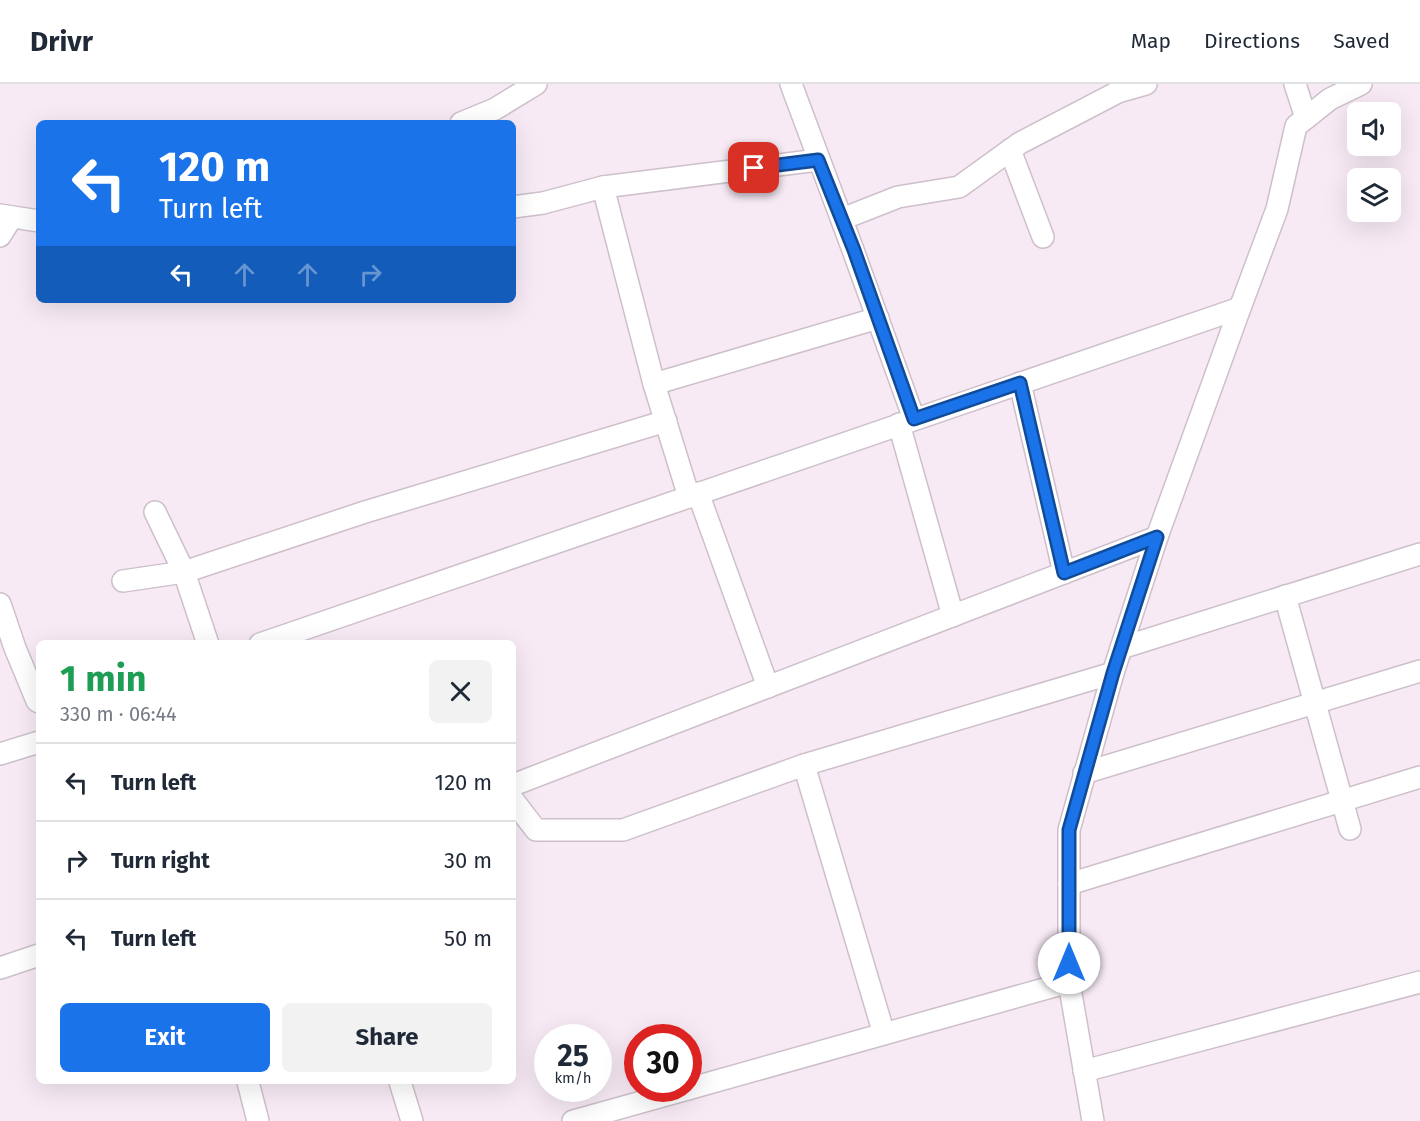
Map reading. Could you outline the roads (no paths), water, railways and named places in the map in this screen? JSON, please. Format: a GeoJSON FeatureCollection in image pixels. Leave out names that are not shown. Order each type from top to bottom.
{"type":"FeatureCollection","features":[{"type":"Feature","properties":{"kind":"street"},"geometry":{"type":"LineString","coordinates":[[468,120],[495,109],[536,84]]}},
{"type":"Feature","properties":{"kind":"street"},"geometry":{"type":"LineString","coordinates":[[791,84],[878,318],[907,422],[952,616]]}},
{"type":"Feature","properties":{"kind":"street"},"geometry":{"type":"LineString","coordinates":[[842,219],[898,197],[959,187],[1020,143],[1118,92],[1146,84]]}},
{"type":"Feature","properties":{"kind":"street"},"geometry":{"type":"LineString","coordinates":[[1295,84],[1306,118]]}},
{"type":"Feature","properties":{"kind":"street"},"geometry":{"type":"LineString","coordinates":[[1093,1121],[1069,982],[1069,830],[1113,673],[1157,537],[1277,209],[1296,126],[1330,99],[1361,84]]}},
{"type":"Feature","properties":{"kind":"street"},"geometry":{"type":"LineString","coordinates":[[1010,150],[1043,237]]}},
{"type":"Feature","properties":{"kind":"street"},"geometry":{"type":"LineString","coordinates":[[516,206],[603,187],[818,160]]}},
{"type":"Feature","properties":{"kind":"street"},"geometry":{"type":"LineString","coordinates":[[603,187],[654,384],[666,421],[768,687]]}},
{"type":"Feature","properties":{"kind":"street"},"geometry":{"type":"LineString","coordinates":[[0,236],[6,216],[36,221]]}},
{"type":"Feature","properties":{"kind":"street"},"geometry":{"type":"LineString","coordinates":[[272,640],[1240,308]]}},
{"type":"Feature","properties":{"kind":"street"},"geometry":{"type":"LineString","coordinates":[[654,384],[878,318]]}},
{"type":"Feature","properties":{"kind":"street"},"geometry":{"type":"LineString","coordinates":[[1020,383],[1064,573]]}},
{"type":"Feature","properties":{"kind":"street"},"geometry":{"type":"LineString","coordinates":[[123,581],[184,572],[365,512],[666,421]]}},
{"type":"Feature","properties":{"kind":"street"},"geometry":{"type":"LineString","coordinates":[[155,512],[184,572],[206,640]]}},
{"type":"Feature","properties":{"kind":"street"},"geometry":{"type":"LineString","coordinates":[[516,784],[1157,537]]}},
{"type":"Feature","properties":{"kind":"street"},"geometry":{"type":"LineString","coordinates":[[1121,648],[1420,554]]}},
{"type":"Feature","properties":{"kind":"street"},"geometry":{"type":"LineString","coordinates":[[1285,597],[1350,829]]}},
{"type":"Feature","properties":{"kind":"street"},"geometry":{"type":"LineString","coordinates":[[0,604],[8,650],[36,698]]}},
{"type":"Feature","properties":{"kind":"street"},"geometry":{"type":"LineString","coordinates":[[1084,773],[1420,671]]}},
{"type":"Feature","properties":{"kind":"street"},"geometry":{"type":"LineString","coordinates":[[516,804],[536,830],[623,830],[804,765],[1113,673]]}},
{"type":"Feature","properties":{"kind":"street"},"geometry":{"type":"LineString","coordinates":[[0,754],[36,743]]}},
{"type":"Feature","properties":{"kind":"street"},"geometry":{"type":"LineString","coordinates":[[804,765],[884,1034]]}},
{"type":"Feature","properties":{"kind":"street"},"geometry":{"type":"LineString","coordinates":[[1069,884],[1420,777]]}},
{"type":"Feature","properties":{"kind":"street"},"geometry":{"type":"LineString","coordinates":[[0,968],[36,957]]}},
{"type":"Feature","properties":{"kind":"street"},"geometry":{"type":"LineString","coordinates":[[702,1085],[1069,982]]}},
{"type":"Feature","properties":{"kind":"street"},"geometry":{"type":"LineString","coordinates":[[1084,1071],[1420,982]]}},
{"type":"Feature","properties":{"kind":"street"},"geometry":{"type":"LineString","coordinates":[[249,1084],[258,1121]]}},
{"type":"Feature","properties":{"kind":"street"},"geometry":{"type":"LineString","coordinates":[[401,1084],[412,1121]]}},
{"type":"Feature","properties":{"kind":"street"},"geometry":{"type":"LineString","coordinates":[[573,1121],[641,1102]]}}]}
